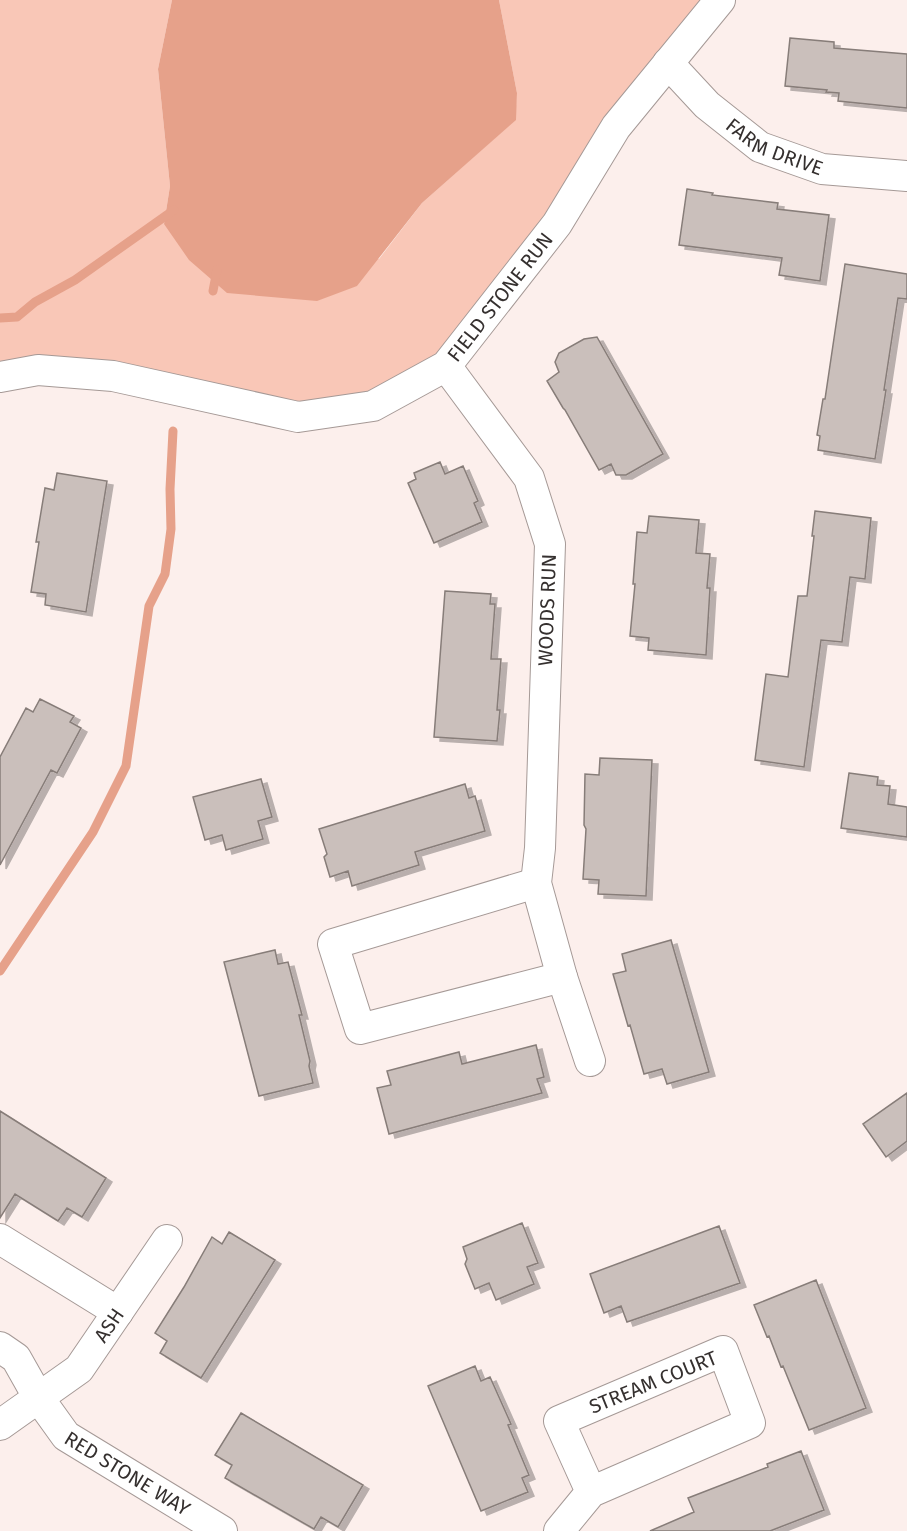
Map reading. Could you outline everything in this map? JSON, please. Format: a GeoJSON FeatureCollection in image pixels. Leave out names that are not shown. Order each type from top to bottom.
{"type":"FeatureCollection","features":[{"type":"Feature","properties":{"kind":"street","name":"FIELD STONE RUN"},"geometry":{"type":"LineString","coordinates":[[0,377],[38,370],[113,376],[298,417],[374,406],[446,366],[557,224],[616,127],[720,0]]}},
{"type":"Feature","properties":{"kind":"street","name":"FARM DRIVE"},"geometry":{"type":"LineString","coordinates":[[668,63],[707,105],[760,147],[822,169],[907,176]]}},
{"type":"Feature","properties":{"kind":"street","name":"WOODS RUN"},"geometry":{"type":"LineString","coordinates":[[446,366],[529,478],[550,544],[540,848],[536,883],[562,977],[590,1061]]}},
{"type":"Feature","properties":{"kind":"street"},"geometry":{"type":"LineString","coordinates":[[536,883],[333,944],[360,1029],[562,977]]}},
{"type":"Feature","properties":{"kind":"street"},"geometry":{"type":"LineString","coordinates":[[0,1239],[118,1312]]}},
{"type":"Feature","properties":{"kind":"street","name":"ASH"},"geometry":{"type":"LineString","coordinates":[[0,1425],[79,1369],[167,1240]]}},
{"type":"Feature","properties":{"kind":"street","name":"RED STONE WAY"},"geometry":{"type":"LineString","coordinates":[[0,1347],[16,1358],[38,1397],[66,1436],[222,1531]]}},
{"type":"Feature","properties":{"kind":"street","name":"STREAM COURT"},"geometry":{"type":"LineString","coordinates":[[559,1531],[591,1492],[750,1423],[723,1351],[559,1421],[591,1492]]}},
{"type":"Feature","properties":{"kind":"shaded area"},"geometry":{"type":"Polygon","coordinates":[[[0,0],[172,0],[158,69],[170,186],[164,224],[379,259],[422,203],[515,120],[517,93],[499,0],[720,0],[446,366],[298,417],[113,376],[0,377],[0,0]]]}},
{"type":"Feature","properties":{"kind":"shaded area"},"geometry":{"type":"Polygon","coordinates":[[[172,0],[499,0],[517,93],[516,120],[422,203],[357,286],[317,301],[227,293],[189,260],[164,224],[170,186],[158,69],[172,0]]]}},
{"type":"Feature","properties":{"kind":"building"},"geometry":{"type":"Polygon","coordinates":[[[790,38],[834,42],[834,48],[907,54],[907,108],[838,101],[839,93],[785,86],[790,38]]]}},
{"type":"Feature","properties":{"kind":"building"},"geometry":{"type":"Polygon","coordinates":[[[687,189],[713,193],[712,195],[778,203],[777,209],[829,215],[820,281],[779,275],[782,258],[679,245],[687,189]]]}},
{"type":"Feature","properties":{"kind":"building"},"geometry":{"type":"Polygon","coordinates":[[[845,264],[907,274],[907,299],[898,298],[875,459],[818,450],[820,436],[817,435],[823,399],[825,399],[845,264]]]}},
{"type":"Feature","properties":{"kind":"building"},"geometry":{"type":"Polygon","coordinates":[[[597,337],[663,454],[626,475],[616,475],[611,464],[599,470],[547,381],[559,372],[555,362],[559,353],[584,339],[597,337]]]}},
{"type":"Feature","properties":{"kind":"building"},"geometry":{"type":"Polygon","coordinates":[[[440,462],[445,474],[463,466],[478,501],[474,503],[482,522],[434,543],[408,483],[416,479],[414,473],[440,462]]]}},
{"type":"Feature","properties":{"kind":"building"},"geometry":{"type":"Polygon","coordinates":[[[57,473],[107,481],[86,612],[45,605],[46,594],[31,592],[45,488],[54,490],[57,473]]]}},
{"type":"Feature","properties":{"kind":"building"},"geometry":{"type":"Polygon","coordinates":[[[815,511],[871,518],[865,579],[850,577],[842,642],[821,640],[804,767],[755,760],[766,674],[788,677],[798,596],[807,596],[815,511]]]}},
{"type":"Feature","properties":{"kind":"building"},"geometry":{"type":"Polygon","coordinates":[[[649,516],[699,520],[696,553],[710,554],[706,655],[648,650],[649,638],[630,636],[637,532],[647,533],[649,516]]]}},
{"type":"Feature","properties":{"kind":"building"},"geometry":{"type":"Polygon","coordinates":[[[445,591],[491,594],[490,604],[495,604],[491,659],[501,659],[497,741],[434,737],[445,591]]]}},
{"type":"Feature","properties":{"kind":"building"},"geometry":{"type":"Polygon","coordinates":[[[40,699],[74,716],[70,722],[81,728],[57,773],[51,770],[0,865],[0,757],[26,708],[33,712],[40,699]]]}},
{"type":"Feature","properties":{"kind":"building"},"geometry":{"type":"Polygon","coordinates":[[[600,758],[652,760],[646,896],[598,894],[599,880],[583,879],[586,829],[584,825],[585,774],[599,775],[600,758]]]}},
{"type":"Feature","properties":{"kind":"building"},"geometry":{"type":"Polygon","coordinates":[[[849,773],[878,777],[877,785],[890,786],[888,804],[907,807],[907,837],[841,828],[849,773]]]}},
{"type":"Feature","properties":{"kind":"building"},"geometry":{"type":"Polygon","coordinates":[[[261,779],[272,817],[258,821],[263,839],[226,850],[222,835],[205,840],[193,797],[261,779]]]}},
{"type":"Feature","properties":{"kind":"building"},"geometry":{"type":"Polygon","coordinates":[[[465,784],[469,798],[475,796],[485,831],[415,852],[419,865],[352,886],[348,871],[330,877],[324,857],[327,854],[319,829],[465,784]]]}},
{"type":"Feature","properties":{"kind":"building"},"geometry":{"type":"Polygon","coordinates":[[[671,940],[709,1072],[667,1084],[662,1069],[644,1074],[613,974],[626,971],[622,954],[671,940]]]}},
{"type":"Feature","properties":{"kind":"building"},"geometry":{"type":"Polygon","coordinates":[[[275,950],[278,964],[288,962],[302,1015],[299,1015],[313,1083],[259,1096],[224,962],[275,950]]]}},
{"type":"Feature","properties":{"kind":"building"},"geometry":{"type":"Polygon","coordinates":[[[536,1045],[544,1077],[537,1079],[542,1093],[389,1134],[377,1088],[391,1085],[387,1071],[459,1052],[462,1064],[536,1045]]]}},
{"type":"Feature","properties":{"kind":"building"},"geometry":{"type":"Polygon","coordinates":[[[907,1093],[907,1141],[886,1157],[863,1124],[907,1093]]]}},
{"type":"Feature","properties":{"kind":"building"},"geometry":{"type":"Polygon","coordinates":[[[0,1111],[106,1178],[82,1217],[67,1208],[58,1221],[15,1194],[0,1218],[0,1111]]]}},
{"type":"Feature","properties":{"kind":"building"},"geometry":{"type":"Polygon","coordinates":[[[522,1223],[538,1263],[527,1267],[534,1284],[496,1300],[489,1283],[475,1289],[465,1264],[467,1259],[463,1247],[522,1223]]]}},
{"type":"Feature","properties":{"kind":"building"},"geometry":{"type":"Polygon","coordinates":[[[719,1226],[740,1283],[627,1322],[621,1306],[604,1313],[590,1274],[719,1226]]]}},
{"type":"Feature","properties":{"kind":"building"},"geometry":{"type":"Polygon","coordinates":[[[229,1232],[275,1260],[201,1378],[160,1353],[167,1341],[155,1333],[212,1237],[222,1244],[229,1232]]]}},
{"type":"Feature","properties":{"kind":"building"},"geometry":{"type":"Polygon","coordinates":[[[816,1280],[866,1408],[809,1430],[783,1366],[781,1367],[754,1305],[816,1280]]]}},
{"type":"Feature","properties":{"kind":"building"},"geometry":{"type":"Polygon","coordinates":[[[475,1366],[481,1381],[490,1377],[511,1424],[508,1425],[529,1475],[522,1478],[528,1492],[481,1511],[428,1386],[475,1366]]]}},
{"type":"Feature","properties":{"kind":"building"},"geometry":{"type":"Polygon","coordinates":[[[241,1413],[363,1485],[338,1527],[321,1517],[314,1529],[225,1478],[232,1465],[215,1455],[241,1413]]]}},
{"type":"Feature","properties":{"kind":"building"},"geometry":{"type":"Polygon","coordinates":[[[801,1451],[824,1510],[770,1531],[650,1531],[694,1512],[688,1498],[768,1467],[767,1464],[801,1451]]]}},
{"type":"Feature","properties":{"kind":"waterway"},"geometry":{"type":"LineString","coordinates":[[0,318],[17,317],[35,302],[75,280],[174,210]]}},
{"type":"Feature","properties":{"kind":"waterway"},"geometry":{"type":"LineString","coordinates":[[213,291],[217,270]]}},
{"type":"Feature","properties":{"kind":"waterway"},"geometry":{"type":"LineString","coordinates":[[0,971],[93,832],[126,766],[149,606],[165,574],[171,529],[170,489],[173,431]]}}]}
